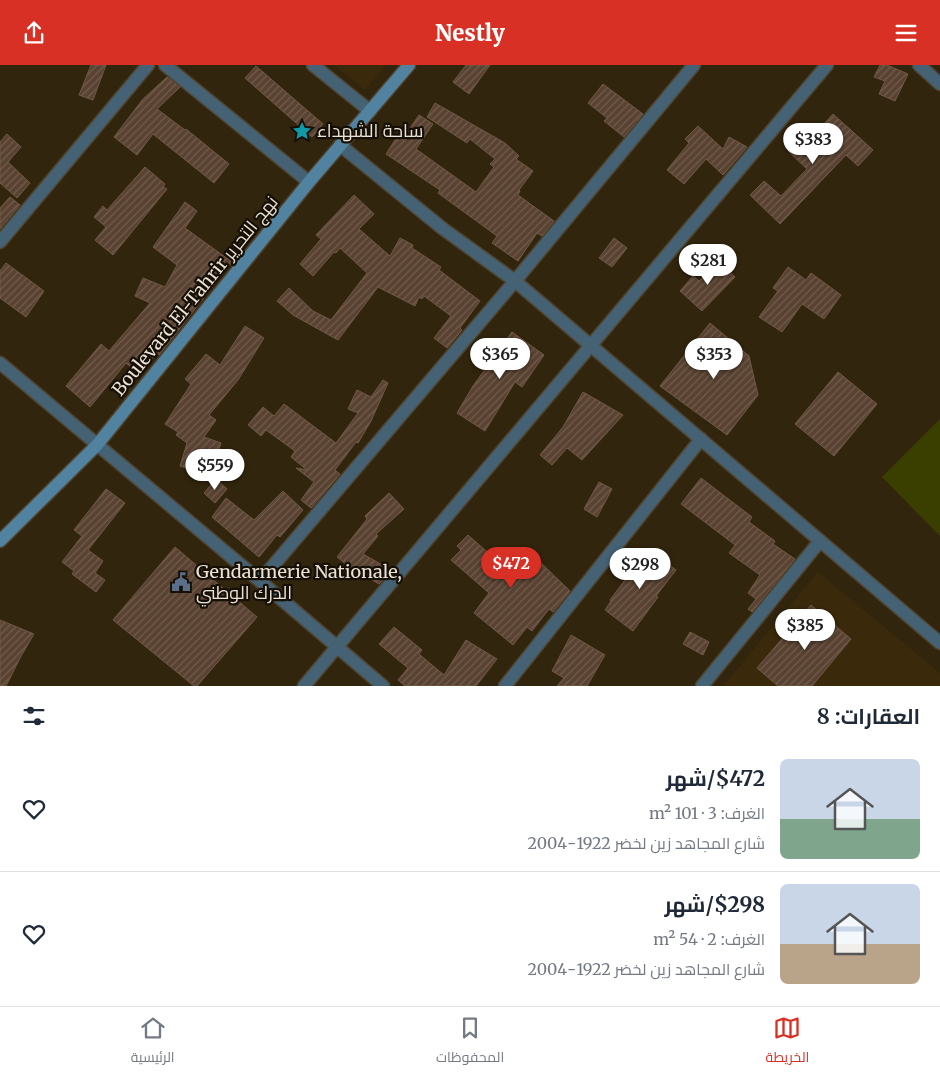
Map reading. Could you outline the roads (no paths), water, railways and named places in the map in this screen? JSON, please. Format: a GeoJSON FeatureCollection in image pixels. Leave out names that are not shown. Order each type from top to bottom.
{"type":"FeatureCollection","features":[{"type":"Feature","properties":{"kind":"main road","name":"Boulevard El-Tahrir نهج التحرير"},"geometry":{"type":"LineString","coordinates":[[0,541],[96,445],[309,182],[409,65]]}},
{"type":"Feature","properties":{"kind":"street"},"geometry":{"type":"LineString","coordinates":[[0,242],[148,65]]}},
{"type":"Feature","properties":{"kind":"street"},"geometry":{"type":"LineString","coordinates":[[165,65],[309,182]]}},
{"type":"Feature","properties":{"kind":"street"},"geometry":{"type":"LineString","coordinates":[[313,65],[370,111]]}},
{"type":"Feature","properties":{"kind":"street"},"geometry":{"type":"LineString","coordinates":[[260,581],[515,281],[694,65]]}},
{"type":"Feature","properties":{"kind":"street"},"geometry":{"type":"LineString","coordinates":[[304,686],[826,65]]}},
{"type":"Feature","properties":{"kind":"street"},"geometry":{"type":"LineString","coordinates":[[919,65],[940,85]]}},
{"type":"Feature","properties":{"kind":"street"},"geometry":{"type":"LineString","coordinates":[[340,145],[442,228],[515,281],[940,643]]}},
{"type":"Feature","properties":{"kind":"street"},"geometry":{"type":"LineString","coordinates":[[0,363],[383,686]]}},
{"type":"Feature","properties":{"kind":"street"},"geometry":{"type":"LineString","coordinates":[[505,686],[701,439]]}},
{"type":"Feature","properties":{"kind":"street"},"geometry":{"type":"LineString","coordinates":[[702,686],[820,541]]}},
{"type":"Feature","properties":{"kind":"place","name":"ساحة الشهداء"},"geometry":{"type":"Point","coordinates":[302,131]}},
{"type":"Feature","properties":{"kind":"place","name":"Gendarmerie Nationale, الدرك الوطني"},"geometry":{"type":"Point","coordinates":[181,582]}}]}
